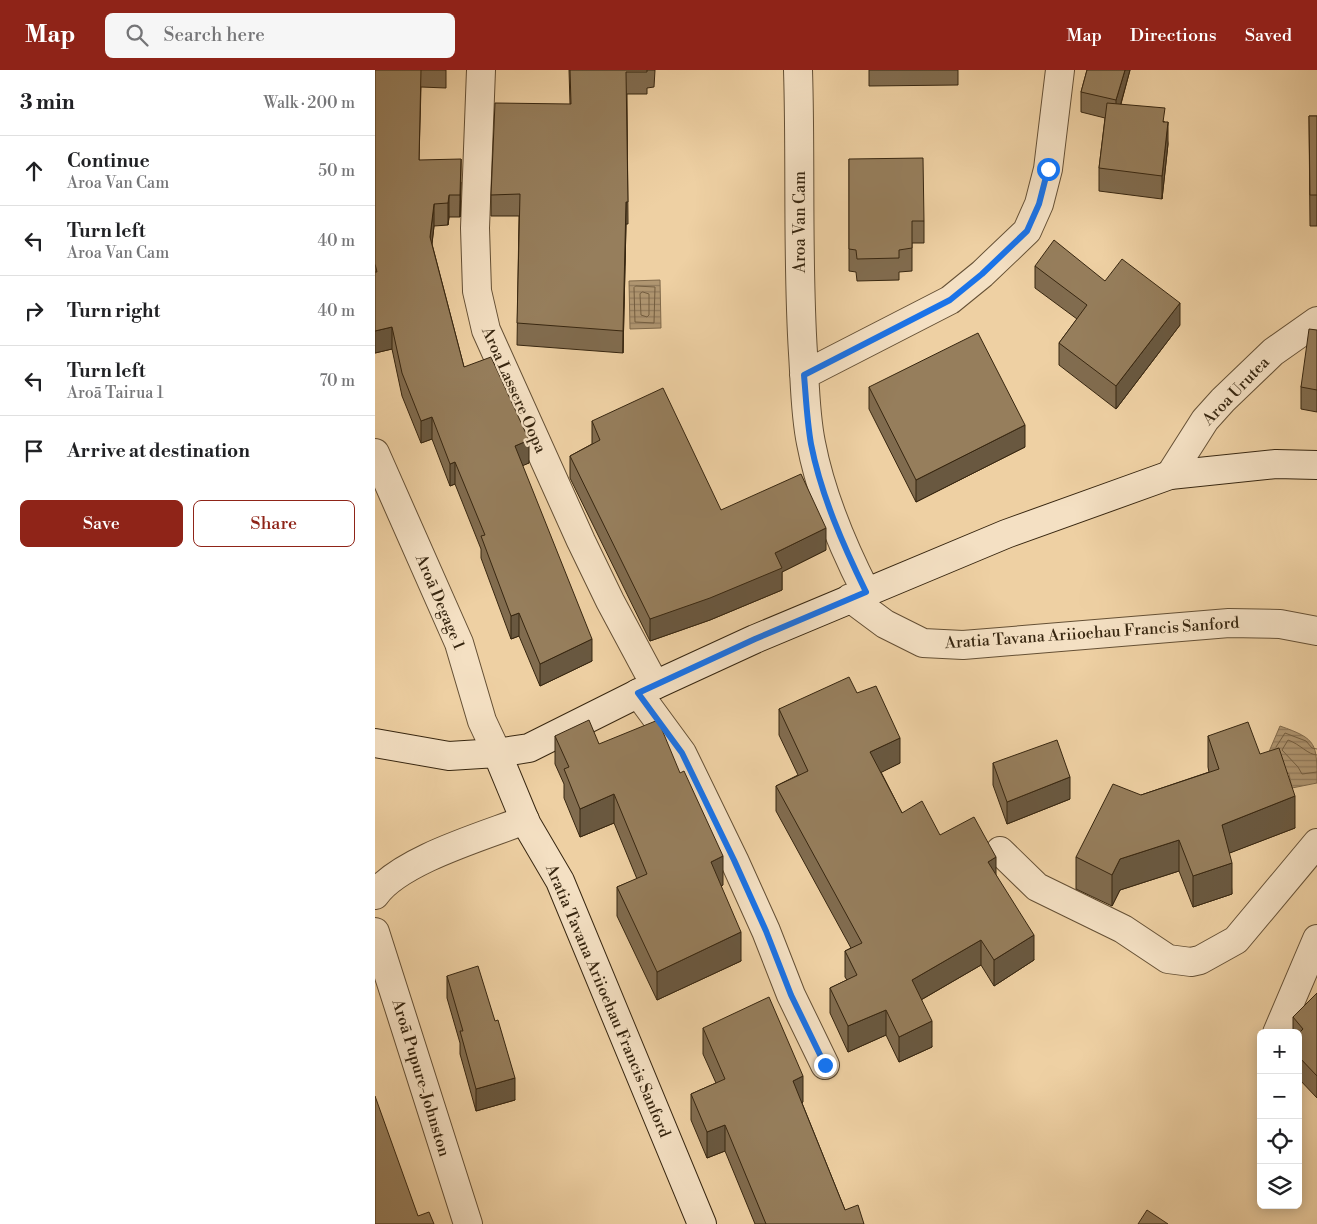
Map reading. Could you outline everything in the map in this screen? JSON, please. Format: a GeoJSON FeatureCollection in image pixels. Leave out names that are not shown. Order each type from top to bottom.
{"type":"FeatureCollection","features":[{"type":"Feature","properties":{"kind":"street","name":"Aroa Lassere Oopa"},"geometry":{"type":"LineString","coordinates":[[481,70],[475,228],[477,291],[485,330],[610,601],[647,689],[682,753],[734,860],[766,931],[791,995],[825,1065]]}},
{"type":"Feature","properties":{"kind":"street","name":"Aroa Van Cam"},"geometry":{"type":"LineString","coordinates":[[798,70],[800,304],[807,419],[816,463],[847,555],[858,595]]}},
{"type":"Feature","properties":{"kind":"street"},"geometry":{"type":"LineString","coordinates":[[804,375],[950,300],[982,274],[1027,231],[1039,204],[1048,169],[1060,70]]}},
{"type":"Feature","properties":{"kind":"street","name":"Aroa Urutea"},"geometry":{"type":"LineString","coordinates":[[1170,475],[1211,413],[1273,352],[1317,321]]}},
{"type":"Feature","properties":{"kind":"street","name":"Aroā Degage 1"},"geometry":{"type":"LineString","coordinates":[[375,453],[459,643],[482,721],[497,753]]}},
{"type":"Feature","properties":{"kind":"street"},"geometry":{"type":"LineString","coordinates":[[375,743],[449,756],[497,753],[529,748],[647,689],[858,595],[1006,534],[1170,475],[1276,464],[1317,465]]}},
{"type":"Feature","properties":{"kind":"street","name":"Aratia Tavana Ariioehau Francis Sanford"},"geometry":{"type":"LineString","coordinates":[[858,595],[885,624],[923,643],[963,645],[1229,623],[1280,624],[1317,632]]}},
{"type":"Feature","properties":{"kind":"street","name":"Aratia Tavana Ariioehau Francis Sanford"},"geometry":{"type":"LineString","coordinates":[[497,753],[525,820],[560,881],[702,1224]]}},
{"type":"Feature","properties":{"kind":"street"},"geometry":{"type":"LineString","coordinates":[[375,895],[382,886],[416,864],[525,820]]}},
{"type":"Feature","properties":{"kind":"street"},"geometry":{"type":"LineString","coordinates":[[1000,851],[1037,887],[1123,929],[1168,959],[1191,962],[1200,960],[1236,940],[1317,843]]}},
{"type":"Feature","properties":{"kind":"street","name":"Aroā Pupure-Johnston"},"geometry":{"type":"LineString","coordinates":[[375,932],[468,1224]]}},
{"type":"Feature","properties":{"kind":"street"},"geometry":{"type":"LineString","coordinates":[[1279,1029],[1317,940]]}},
{"type":"Feature","properties":{"kind":"water"},"geometry":{"type":"Polygon","coordinates":[[[660,280],[661,328],[630,329],[629,281],[660,280]]]}},
{"type":"Feature","properties":{"kind":"water"},"geometry":{"type":"Polygon","coordinates":[[[1280,726],[1301,735],[1312,744],[1315,751],[1317,783],[1292,788],[1289,774],[1268,754],[1280,726]]]}},
{"type":"Feature","properties":{"kind":"building"},"geometry":{"type":"Polygon","coordinates":[[[375,70],[421,70],[419,160],[461,159],[460,195],[449,195],[448,203],[434,204],[430,237],[464,367],[491,357],[529,440],[515,446],[592,639],[540,664],[519,613],[511,616],[481,536],[485,535],[455,462],[450,464],[432,417],[421,421],[402,373],[392,327],[375,331],[375,272],[377,272],[375,264],[375,70]]]}},
{"type":"Feature","properties":{"kind":"building"},"geometry":{"type":"Polygon","coordinates":[[[570,70],[647,70],[647,72],[626,72],[628,202],[626,202],[623,331],[517,323],[520,194],[491,195],[495,103],[571,104],[570,70]]]}},
{"type":"Feature","properties":{"kind":"building"},"geometry":{"type":"Polygon","coordinates":[[[1087,70],[1125,70],[1116,100],[1081,92],[1087,70]]]}},
{"type":"Feature","properties":{"kind":"building"},"geometry":{"type":"Polygon","coordinates":[[[1107,103],[1165,108],[1163,122],[1168,122],[1162,176],[1099,168],[1107,103]]]}},
{"type":"Feature","properties":{"kind":"building"},"geometry":{"type":"Polygon","coordinates":[[[1309,116],[1317,116],[1317,195],[1310,195],[1309,116]]]}},
{"type":"Feature","properties":{"kind":"building"},"geometry":{"type":"Polygon","coordinates":[[[923,158],[924,221],[912,221],[912,248],[899,250],[899,258],[857,259],[856,250],[849,249],[849,159],[923,158]]]}},
{"type":"Feature","properties":{"kind":"building"},"geometry":{"type":"Polygon","coordinates":[[[1054,240],[1105,281],[1122,259],[1180,303],[1116,386],[1059,343],[1087,305],[1035,266],[1054,240]]]}},
{"type":"Feature","properties":{"kind":"building"},"geometry":{"type":"Polygon","coordinates":[[[1309,329],[1317,330],[1317,390],[1301,387],[1309,329]]]}},
{"type":"Feature","properties":{"kind":"building"},"geometry":{"type":"Polygon","coordinates":[[[978,333],[1025,425],[916,480],[869,387],[978,333]]]}},
{"type":"Feature","properties":{"kind":"building"},"geometry":{"type":"Polygon","coordinates":[[[663,388],[721,510],[801,474],[826,528],[775,553],[782,568],[710,598],[650,619],[570,456],[600,440],[592,421],[663,388]]]}},
{"type":"Feature","properties":{"kind":"building"},"geometry":{"type":"Polygon","coordinates":[[[849,677],[857,693],[876,686],[900,738],[870,752],[902,813],[922,801],[940,835],[974,817],[996,857],[988,862],[1034,935],[994,960],[981,940],[912,980],[932,1021],[899,1037],[886,1010],[848,1026],[830,988],[857,975],[845,951],[862,943],[776,786],[808,771],[779,709],[849,677]]]}},
{"type":"Feature","properties":{"kind":"building"},"geometry":{"type":"Polygon","coordinates":[[[589,720],[599,744],[658,720],[680,773],[684,771],[723,856],[711,862],[741,932],[657,972],[617,887],[647,874],[614,794],[580,809],[564,769],[569,767],[555,736],[589,720]]]}},
{"type":"Feature","properties":{"kind":"building"},"geometry":{"type":"Polygon","coordinates":[[[1248,722],[1260,754],[1279,748],[1295,796],[1222,825],[1232,863],[1193,876],[1179,840],[1120,859],[1112,875],[1076,857],[1113,784],[1141,795],[1219,769],[1208,736],[1248,722]]]}},
{"type":"Feature","properties":{"kind":"building"},"geometry":{"type":"Polygon","coordinates":[[[1057,740],[1070,777],[1007,802],[993,763],[1057,740]]]}},
{"type":"Feature","properties":{"kind":"building"},"geometry":{"type":"Polygon","coordinates":[[[478,966],[495,1021],[498,1020],[515,1078],[476,1089],[460,1031],[463,1031],[447,976],[478,966]]]}},
{"type":"Feature","properties":{"kind":"building"},"geometry":{"type":"Polygon","coordinates":[[[1317,993],[1317,1076],[1302,1060],[1303,1029],[1293,1017],[1317,993]]]}},
{"type":"Feature","properties":{"kind":"building"},"geometry":{"type":"Polygon","coordinates":[[[769,997],[803,1076],[793,1081],[845,1210],[858,1205],[864,1224],[766,1224],[725,1125],[707,1132],[691,1094],[725,1079],[703,1028],[769,997]]]}},
{"type":"Feature","properties":{"kind":"building"},"geometry":{"type":"Polygon","coordinates":[[[375,1096],[418,1216],[429,1212],[434,1224],[375,1224],[375,1096]]]}},
{"type":"Feature","properties":{"kind":"building"},"geometry":{"type":"Polygon","coordinates":[[[1147,1210],[1168,1224],[1138,1224],[1147,1210]]]}},
{"type":"Feature","properties":{"kind":"route"},"geometry":{"type":"LineString","coordinates":[[825,1065],[791,995],[766,931],[734,860],[704,802],[682,753],[638,693],[755,639],[866,592],[847,555],[816,463],[807,419],[804,375],[841,358],[874,338],[910,322],[950,300],[982,274],[1027,231],[1039,204],[1048,169]]}}]}
